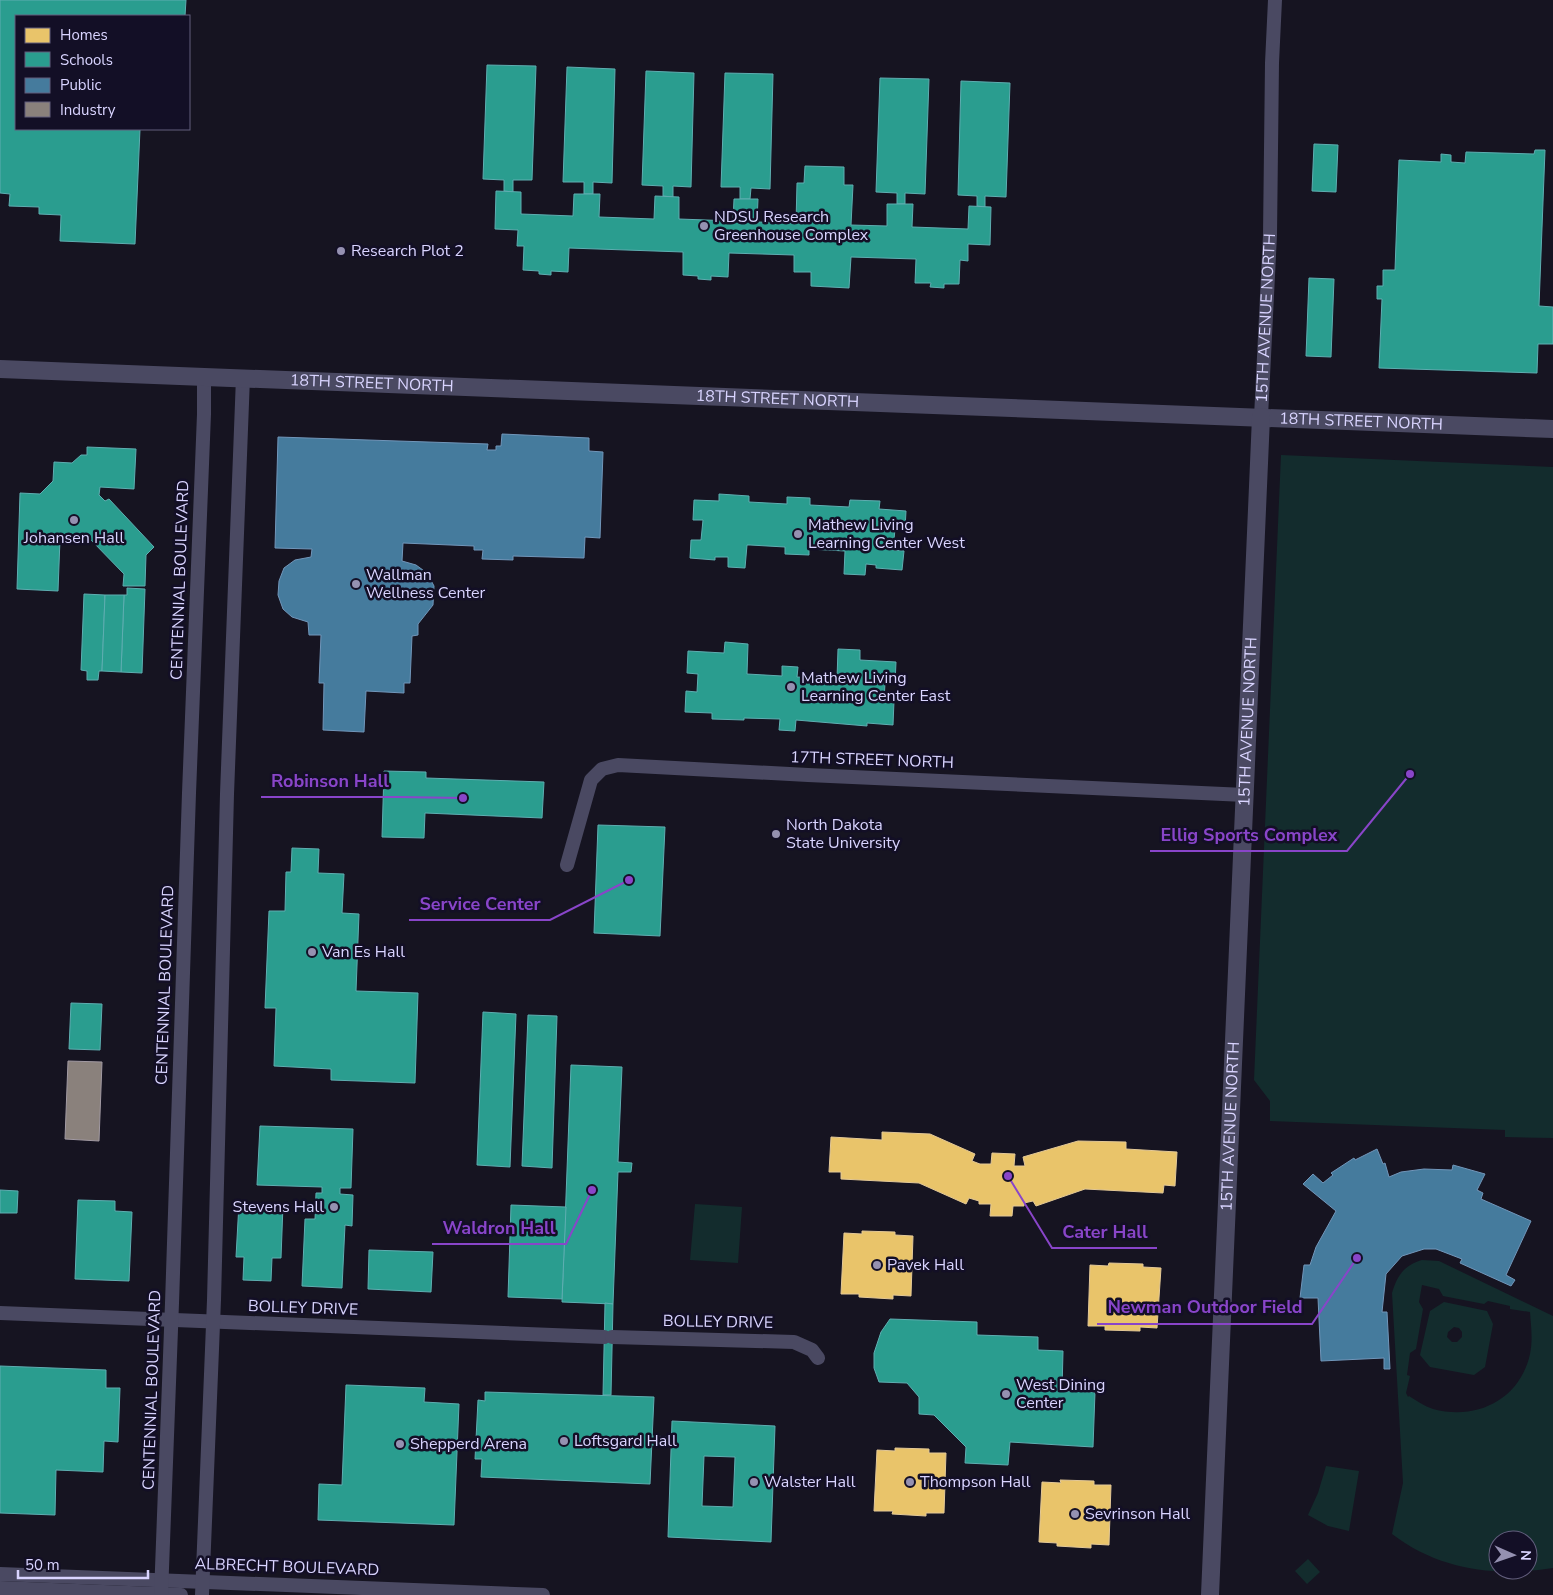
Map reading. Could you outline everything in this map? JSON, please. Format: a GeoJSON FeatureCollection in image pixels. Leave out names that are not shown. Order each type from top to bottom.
{"type":"FeatureCollection","features":[{"type":"Feature","properties":{"kind":"street","name":"15TH AVENUE NORTH"},"geometry":{"type":"LineString","coordinates":[[1210,1595],[1270,235],[1274,0]]}},
{"type":"Feature","properties":{"kind":"street","name":"18TH STREET NORTH"},"geometry":{"type":"LineString","coordinates":[[0,368],[1553,429]]}},
{"type":"Feature","properties":{"kind":"street","name":"CENTENNIAL BOULEVARD"},"geometry":{"type":"LineString","coordinates":[[161,1595],[204,376]]}},
{"type":"Feature","properties":{"kind":"street"},"geometry":{"type":"LineString","coordinates":[[202,1588],[214,1300],[227,794],[243,377]]}},
{"type":"Feature","properties":{"kind":"street","name":"17TH STREET NORTH"},"geometry":{"type":"LineString","coordinates":[[567,865],[590,780],[602,769],[618,765],[1245,794]]}},
{"type":"Feature","properties":{"kind":"street","name":"BOLLEY DRIVE"},"geometry":{"type":"LineString","coordinates":[[0,1313],[608,1337],[794,1342],[812,1350],[818,1358]]}},
{"type":"Feature","properties":{"kind":"street","name":"ALBRECHT BOULEVARD"},"geometry":{"type":"LineString","coordinates":[[0,1574],[162,1580],[202,1588],[544,1595]]}},
{"type":"Feature","properties":{"kind":"street"},"geometry":{"type":"LineString","coordinates":[[0,1588],[181,1595]]}},
{"type":"Feature","properties":{"kind":"green space"},"geometry":{"type":"Polygon","coordinates":[[[1281,455],[1553,467],[1553,1138],[1505,1137],[1505,1130],[1270,1121],[1270,1101],[1254,1080],[1281,455]]]}},
{"type":"Feature","properties":{"kind":"green space"},"geometry":{"type":"Polygon","coordinates":[[[695,1204],[742,1207],[738,1263],[690,1260],[695,1204]]]}},
{"type":"Feature","properties":{"kind":"green space"},"geometry":{"type":"Polygon","coordinates":[[[1422,1260],[1439,1261],[1553,1316],[1553,1568],[1538,1570],[1538,1530],[1488,1530],[1488,1571],[1448,1563],[1429,1556],[1392,1534],[1403,1483],[1392,1293],[1396,1281],[1410,1265],[1422,1260]],[[1422,1285],[1419,1302],[1423,1309],[1416,1349],[1410,1353],[1407,1375],[1410,1376],[1406,1393],[1408,1397],[1433,1409],[1465,1412],[1480,1409],[1506,1395],[1517,1384],[1525,1370],[1532,1338],[1530,1312],[1510,1309],[1510,1306],[1488,1301],[1484,1304],[1443,1296],[1439,1289],[1422,1285]]]}},
{"type":"Feature","properties":{"kind":"green space"},"geometry":{"type":"Polygon","coordinates":[[[1444,1302],[1487,1311],[1493,1324],[1485,1367],[1474,1375],[1430,1367],[1420,1355],[1430,1311],[1444,1302]],[[1454,1327],[1448,1332],[1447,1337],[1452,1342],[1457,1342],[1462,1337],[1462,1332],[1459,1328],[1454,1327]]]}},
{"type":"Feature","properties":{"kind":"green space"},"geometry":{"type":"Polygon","coordinates":[[[1326,1466],[1359,1471],[1349,1531],[1328,1526],[1308,1515],[1318,1493],[1326,1466]]]}},
{"type":"Feature","properties":{"kind":"green space"},"geometry":{"type":"Polygon","coordinates":[[[1308,1559],[1320,1572],[1307,1584],[1295,1571],[1308,1559]]]}},
{"type":"Feature","properties":{"kind":"building: Homes"},"geometry":{"type":"Polygon","coordinates":[[[882,1132],[930,1134],[975,1154],[972,1161],[980,1164],[991,1164],[992,1153],[1015,1154],[1014,1166],[1025,1166],[1023,1157],[1078,1141],[1126,1142],[1126,1149],[1177,1152],[1175,1186],[1164,1185],[1163,1193],[1085,1189],[1036,1206],[1033,1201],[1024,1203],[1024,1206],[1013,1206],[1012,1216],[990,1216],[991,1204],[979,1204],[979,1201],[969,1198],[966,1204],[919,1183],[841,1179],[841,1172],[829,1172],[831,1137],[882,1140],[882,1132]]]}},
{"type":"Feature","properties":{"kind":"building: Homes","name":"Pavek Hall"},"geometry":{"type":"Polygon","coordinates":[[[862,1231],[895,1232],[895,1235],[913,1236],[911,1296],[893,1295],[893,1299],[859,1297],[859,1294],[841,1294],[844,1233],[862,1234],[862,1231]]]}},
{"type":"Feature","properties":{"kind":"building: Homes"},"geometry":{"type":"Polygon","coordinates":[[[1109,1263],[1143,1264],[1143,1267],[1161,1268],[1157,1328],[1140,1327],[1140,1331],[1105,1330],[1105,1326],[1088,1326],[1090,1265],[1108,1266],[1109,1263]]]}},
{"type":"Feature","properties":{"kind":"building: Homes","name":"Thompson Hall"},"geometry":{"type":"Polygon","coordinates":[[[895,1448],[929,1449],[929,1453],[946,1453],[944,1513],[926,1513],[926,1516],[892,1514],[893,1511],[874,1511],[877,1450],[895,1451],[895,1448]]]}},
{"type":"Feature","properties":{"kind":"building: Homes","name":"Sevrinson Hall"},"geometry":{"type":"Polygon","coordinates":[[[1060,1480],[1094,1481],[1094,1485],[1111,1485],[1109,1545],[1091,1544],[1091,1548],[1057,1546],[1057,1543],[1039,1542],[1042,1482],[1061,1483],[1060,1480]]]}},
{"type":"Feature","properties":{"kind":"building: Schools"},"geometry":{"type":"Polygon","coordinates":[[[0,0],[186,0],[185,15],[15,15],[15,130],[140,130],[135,244],[60,241],[61,215],[39,214],[39,207],[9,206],[10,194],[0,193],[0,0]]]}},
{"type":"Feature","properties":{"kind":"building: Schools"},"geometry":{"type":"Polygon","coordinates":[[[487,65],[536,66],[532,180],[513,180],[513,192],[504,191],[504,180],[483,179],[487,65]]]}},
{"type":"Feature","properties":{"kind":"building: Schools"},"geometry":{"type":"Polygon","coordinates":[[[567,67],[615,69],[612,183],[593,182],[593,194],[584,194],[584,182],[563,182],[567,67]]]}},
{"type":"Feature","properties":{"kind":"building: Schools"},"geometry":{"type":"Polygon","coordinates":[[[646,71],[694,73],[691,187],[673,186],[673,197],[663,196],[663,186],[642,185],[646,71]]]}},
{"type":"Feature","properties":{"kind":"building: Schools"},"geometry":{"type":"Polygon","coordinates":[[[725,73],[773,74],[770,189],[751,188],[750,199],[740,199],[740,187],[721,187],[725,73]]]}},
{"type":"Feature","properties":{"kind":"building: Schools"},"geometry":{"type":"Polygon","coordinates":[[[880,78],[929,79],[925,194],[905,193],[905,204],[897,204],[897,193],[876,192],[880,78]]]}},
{"type":"Feature","properties":{"kind":"building: Schools"},"geometry":{"type":"Polygon","coordinates":[[[961,81],[1010,83],[1006,197],[985,196],[985,207],[977,206],[977,196],[958,195],[961,81]]]}},
{"type":"Feature","properties":{"kind":"building: Schools"},"geometry":{"type":"Polygon","coordinates":[[[1314,144],[1338,145],[1336,192],[1312,191],[1314,144]]]}},
{"type":"Feature","properties":{"kind":"building: Schools"},"geometry":{"type":"Polygon","coordinates":[[[1535,150],[1545,150],[1539,306],[1553,307],[1553,344],[1538,344],[1537,373],[1379,368],[1382,299],[1377,299],[1377,286],[1383,286],[1383,270],[1395,270],[1399,160],[1441,162],[1441,154],[1451,155],[1451,162],[1465,163],[1466,152],[1534,154],[1535,150]]]}},
{"type":"Feature","properties":{"kind":"building: Schools","name":"NDSU Research Greenhouse Complex"},"geometry":{"type":"Polygon","coordinates":[[[805,166],[844,167],[844,185],[853,185],[851,225],[887,226],[887,204],[913,204],[912,227],[968,229],[969,206],[991,207],[990,245],[968,244],[968,261],[960,260],[959,284],[944,284],[944,288],[930,287],[931,283],[915,283],[916,259],[851,257],[849,288],[811,286],[811,272],[794,272],[794,255],[729,253],[728,277],[711,276],[711,280],[698,279],[698,276],[683,275],[683,252],[569,248],[568,272],[551,271],[551,275],[539,274],[539,271],[523,270],[524,246],[517,246],[518,230],[495,229],[496,191],[521,192],[521,214],[573,216],[574,194],[600,194],[599,217],[654,219],[655,196],[679,197],[679,219],[733,221],[734,199],[758,199],[757,222],[796,223],[797,183],[804,183],[805,166]]]}},
{"type":"Feature","properties":{"kind":"building: Schools"},"geometry":{"type":"Polygon","coordinates":[[[1309,278],[1334,279],[1331,357],[1306,356],[1309,278]]]}},
{"type":"Feature","properties":{"kind":"building: Schools","name":"Johansen Hall"},"geometry":{"type":"Polygon","coordinates":[[[87,447],[136,449],[134,489],[100,487],[99,495],[105,501],[109,499],[154,547],[146,555],[145,586],[123,586],[124,574],[91,540],[60,539],[58,591],[17,589],[20,493],[40,494],[53,481],[54,462],[72,463],[81,455],[87,455],[87,447]]]}},
{"type":"Feature","properties":{"kind":"building: Schools","name":"Mathew Living Learning Center West"},"geometry":{"type":"Polygon","coordinates":[[[719,494],[749,496],[749,502],[787,504],[787,497],[810,498],[810,505],[849,507],[850,500],[880,501],[879,509],[906,511],[905,529],[895,529],[893,550],[904,551],[902,570],[876,568],[876,565],[866,564],[865,575],[844,574],[845,551],[809,549],[809,555],[785,554],[785,547],[750,545],[747,545],[745,568],[728,567],[728,557],[715,557],[715,560],[690,558],[691,540],[701,540],[703,520],[693,520],[694,500],[719,501],[719,494]]]}},
{"type":"Feature","properties":{"kind":"building: Schools"},"geometry":{"type":"Polygon","coordinates":[[[127,588],[145,589],[142,673],[121,672],[124,595],[127,595],[127,588]]]}},
{"type":"Feature","properties":{"kind":"building: Schools"},"geometry":{"type":"Polygon","coordinates":[[[84,594],[105,595],[102,671],[99,671],[98,680],[87,680],[87,671],[81,670],[84,594]]]}},
{"type":"Feature","properties":{"kind":"building: Schools"},"geometry":{"type":"Polygon","coordinates":[[[105,595],[124,595],[121,672],[102,671],[105,595]]]}},
{"type":"Feature","properties":{"kind":"building: Schools","name":"Mathew Living Learning Center East"},"geometry":{"type":"Polygon","coordinates":[[[725,642],[748,644],[747,674],[782,676],[782,666],[798,667],[797,677],[837,679],[838,649],[860,650],[860,660],[896,662],[895,684],[885,683],[884,701],[894,701],[893,725],[867,723],[867,726],[796,720],[795,731],[779,730],[780,719],[712,719],[712,713],[685,712],[686,691],[697,692],[698,674],[687,673],[688,651],[724,653],[725,642]]]}},
{"type":"Feature","properties":{"kind":"building: Schools"},"geometry":{"type":"Polygon","coordinates":[[[384,771],[426,772],[426,778],[544,782],[542,818],[425,813],[424,838],[382,837],[384,771]]]}},
{"type":"Feature","properties":{"kind":"building: Schools"},"geometry":{"type":"Polygon","coordinates":[[[598,825],[665,827],[660,936],[594,933],[598,825]]]}},
{"type":"Feature","properties":{"kind":"building: Schools","name":"Van Es Hall"},"geometry":{"type":"Polygon","coordinates":[[[292,848],[319,849],[318,873],[344,874],[342,913],[359,914],[356,991],[418,993],[415,1083],[331,1080],[331,1069],[274,1066],[276,1008],[265,1008],[269,911],[285,911],[286,872],[291,872],[292,848]]]}},
{"type":"Feature","properties":{"kind":"building: Schools"},"geometry":{"type":"Polygon","coordinates":[[[71,1003],[102,1004],[100,1050],[69,1049],[71,1003]]]}},
{"type":"Feature","properties":{"kind":"building: Schools"},"geometry":{"type":"Polygon","coordinates":[[[483,1012],[516,1014],[510,1167],[477,1165],[483,1012]]]}},
{"type":"Feature","properties":{"kind":"building: Schools"},"geometry":{"type":"Polygon","coordinates":[[[528,1015],[557,1016],[552,1168],[522,1166],[528,1015]]]}},
{"type":"Feature","properties":{"kind":"building: Schools"},"geometry":{"type":"Polygon","coordinates":[[[571,1065],[622,1067],[618,1162],[632,1163],[631,1172],[618,1172],[613,1304],[562,1302],[571,1065]]]}},
{"type":"Feature","properties":{"kind":"building: Schools","name":"Stevens Hall"},"geometry":{"type":"Polygon","coordinates":[[[260,1126],[353,1129],[351,1188],[340,1188],[340,1194],[353,1195],[352,1226],[345,1225],[342,1288],[302,1286],[305,1219],[315,1219],[316,1193],[322,1193],[322,1187],[257,1185],[260,1126]]]}},
{"type":"Feature","properties":{"kind":"building: Schools"},"geometry":{"type":"Polygon","coordinates":[[[0,1190],[18,1191],[17,1213],[0,1213],[0,1190]]]}},
{"type":"Feature","properties":{"kind":"building: Schools"},"geometry":{"type":"Polygon","coordinates":[[[78,1200],[115,1201],[115,1211],[132,1212],[129,1281],[75,1279],[78,1200]]]}},
{"type":"Feature","properties":{"kind":"building: Schools"},"geometry":{"type":"Polygon","coordinates":[[[239,1203],[283,1205],[281,1258],[272,1258],[271,1281],[243,1280],[244,1257],[236,1257],[239,1203]]]}},
{"type":"Feature","properties":{"kind":"building: Schools"},"geometry":{"type":"Polygon","coordinates":[[[511,1205],[566,1207],[562,1299],[508,1297],[511,1205]]]}},
{"type":"Feature","properties":{"kind":"building: Schools"},"geometry":{"type":"Polygon","coordinates":[[[369,1250],[433,1252],[431,1292],[368,1289],[369,1250]]]}},
{"type":"Feature","properties":{"kind":"building: Schools"},"geometry":{"type":"Polygon","coordinates":[[[605,1303],[613,1304],[611,1395],[603,1395],[605,1303]]]}},
{"type":"Feature","properties":{"kind":"building: Schools","name":"West Dining Center"},"geometry":{"type":"Polygon","coordinates":[[[890,1319],[977,1322],[977,1335],[1038,1337],[1038,1350],[1063,1351],[1062,1391],[1095,1392],[1093,1447],[1010,1442],[1008,1465],[965,1463],[966,1447],[934,1415],[919,1414],[919,1397],[907,1383],[879,1382],[874,1368],[874,1353],[881,1332],[890,1319]]]}},
{"type":"Feature","properties":{"kind":"building: Schools"},"geometry":{"type":"Polygon","coordinates":[[[0,1366],[106,1370],[106,1388],[120,1388],[118,1442],[104,1441],[103,1472],[56,1470],[55,1515],[0,1513],[0,1366]]]}},
{"type":"Feature","properties":{"kind":"building: Schools","name":"Shepperd Arena"},"geometry":{"type":"Polygon","coordinates":[[[346,1385],[425,1388],[424,1402],[459,1404],[454,1525],[318,1520],[319,1484],[342,1485],[346,1385]]]}},
{"type":"Feature","properties":{"kind":"building: Schools","name":"Loftsgard Hall"},"geometry":{"type":"Polygon","coordinates":[[[485,1392],[654,1397],[650,1484],[481,1477],[482,1459],[475,1459],[478,1400],[485,1401],[485,1392]]]}},
{"type":"Feature","properties":{"kind":"building: Schools","name":"Walster Hall"},"geometry":{"type":"Polygon","coordinates":[[[672,1421],[775,1426],[771,1542],[668,1537],[672,1421]],[[704,1456],[702,1506],[733,1507],[735,1457],[704,1456]]]}},
{"type":"Feature","properties":{"kind":"building: Schools"},"geometry":{"type":"Polygon","coordinates":[[[652,1436],[671,1437],[671,1446],[651,1445],[652,1436]]]}},
{"type":"Feature","properties":{"kind":"building: Public","name":"Wallman Wellness Center"},"geometry":{"type":"Polygon","coordinates":[[[502,434],[589,438],[589,451],[603,452],[600,538],[585,537],[584,558],[513,556],[513,560],[482,559],[483,550],[474,550],[474,546],[403,543],[402,561],[416,565],[427,573],[434,586],[433,605],[418,624],[418,635],[412,636],[410,683],[404,683],[404,693],[366,691],[364,732],[323,730],[324,683],[319,683],[321,635],[309,635],[308,622],[292,617],[283,609],[278,595],[279,581],[284,568],[295,560],[311,557],[312,549],[275,548],[278,437],[488,444],[487,450],[496,450],[496,446],[501,446],[502,434]]]}},
{"type":"Feature","properties":{"kind":"building: Public"},"geometry":{"type":"Polygon","coordinates":[[[1377,1149],[1383,1164],[1385,1163],[1389,1177],[1401,1172],[1424,1169],[1452,1170],[1453,1165],[1485,1174],[1477,1190],[1483,1193],[1481,1199],[1531,1221],[1506,1275],[1515,1280],[1511,1286],[1460,1263],[1462,1259],[1436,1249],[1424,1249],[1402,1256],[1386,1274],[1382,1312],[1387,1312],[1390,1369],[1384,1369],[1384,1358],[1321,1361],[1318,1298],[1300,1298],[1304,1265],[1310,1265],[1316,1247],[1336,1211],[1303,1184],[1313,1174],[1323,1183],[1333,1175],[1331,1173],[1354,1158],[1355,1160],[1377,1149]]]}},
{"type":"Feature","properties":{"kind":"building: Industry"},"geometry":{"type":"Polygon","coordinates":[[[68,1061],[102,1062],[99,1141],[65,1139],[68,1061]]]}},
{"type":"Feature","properties":{"kind":"place","name":"NDSU Research Greenhouse Complex"},"geometry":{"type":"Point","coordinates":[704,226]}},
{"type":"Feature","properties":{"kind":"place","name":"Research Plot 2"},"geometry":{"type":"Point","coordinates":[341,251]}},
{"type":"Feature","properties":{"kind":"place","name":"Johansen Hall"},"geometry":{"type":"Point","coordinates":[74,520]}},
{"type":"Feature","properties":{"kind":"place","name":"Mathew Living Learning Center West"},"geometry":{"type":"Point","coordinates":[798,534]}},
{"type":"Feature","properties":{"kind":"place","name":"Wallman Wellness Center"},"geometry":{"type":"Point","coordinates":[356,584]}},
{"type":"Feature","properties":{"kind":"place","name":"Mathew Living Learning Center East"},"geometry":{"type":"Point","coordinates":[791,687]}},
{"type":"Feature","properties":{"kind":"place","name":"Ellig Sports Complex"},"geometry":{"type":"Point","coordinates":[1410,774]}},
{"type":"Feature","properties":{"kind":"place","name":"Robinson Hall"},"geometry":{"type":"Point","coordinates":[463,798]}},
{"type":"Feature","properties":{"kind":"place","name":"North Dakota State University"},"geometry":{"type":"Point","coordinates":[776,834]}},
{"type":"Feature","properties":{"kind":"place","name":"Service Center"},"geometry":{"type":"Point","coordinates":[629,880]}},
{"type":"Feature","properties":{"kind":"place","name":"Van Es Hall"},"geometry":{"type":"Point","coordinates":[312,952]}},
{"type":"Feature","properties":{"kind":"place","name":"Cater Hall"},"geometry":{"type":"Point","coordinates":[1008,1176]}},
{"type":"Feature","properties":{"kind":"place","name":"Waldron Hall"},"geometry":{"type":"Point","coordinates":[592,1190]}},
{"type":"Feature","properties":{"kind":"place","name":"Stevens Hall"},"geometry":{"type":"Point","coordinates":[334,1207]}},
{"type":"Feature","properties":{"kind":"place","name":"Newman Outdoor Field"},"geometry":{"type":"Point","coordinates":[1357,1258]}},
{"type":"Feature","properties":{"kind":"place","name":"Pavek Hall"},"geometry":{"type":"Point","coordinates":[877,1265]}},
{"type":"Feature","properties":{"kind":"place","name":"West Dining Center"},"geometry":{"type":"Point","coordinates":[1006,1394]}},
{"type":"Feature","properties":{"kind":"place","name":"Loftsgard Hall"},"geometry":{"type":"Point","coordinates":[564,1441]}},
{"type":"Feature","properties":{"kind":"place","name":"Shepperd Arena"},"geometry":{"type":"Point","coordinates":[400,1444]}},
{"type":"Feature","properties":{"kind":"place","name":"Walster Hall"},"geometry":{"type":"Point","coordinates":[754,1482]}},
{"type":"Feature","properties":{"kind":"place","name":"Thompson Hall"},"geometry":{"type":"Point","coordinates":[910,1482]}},
{"type":"Feature","properties":{"kind":"place","name":"Sevrinson Hall"},"geometry":{"type":"Point","coordinates":[1075,1514]}}]}
